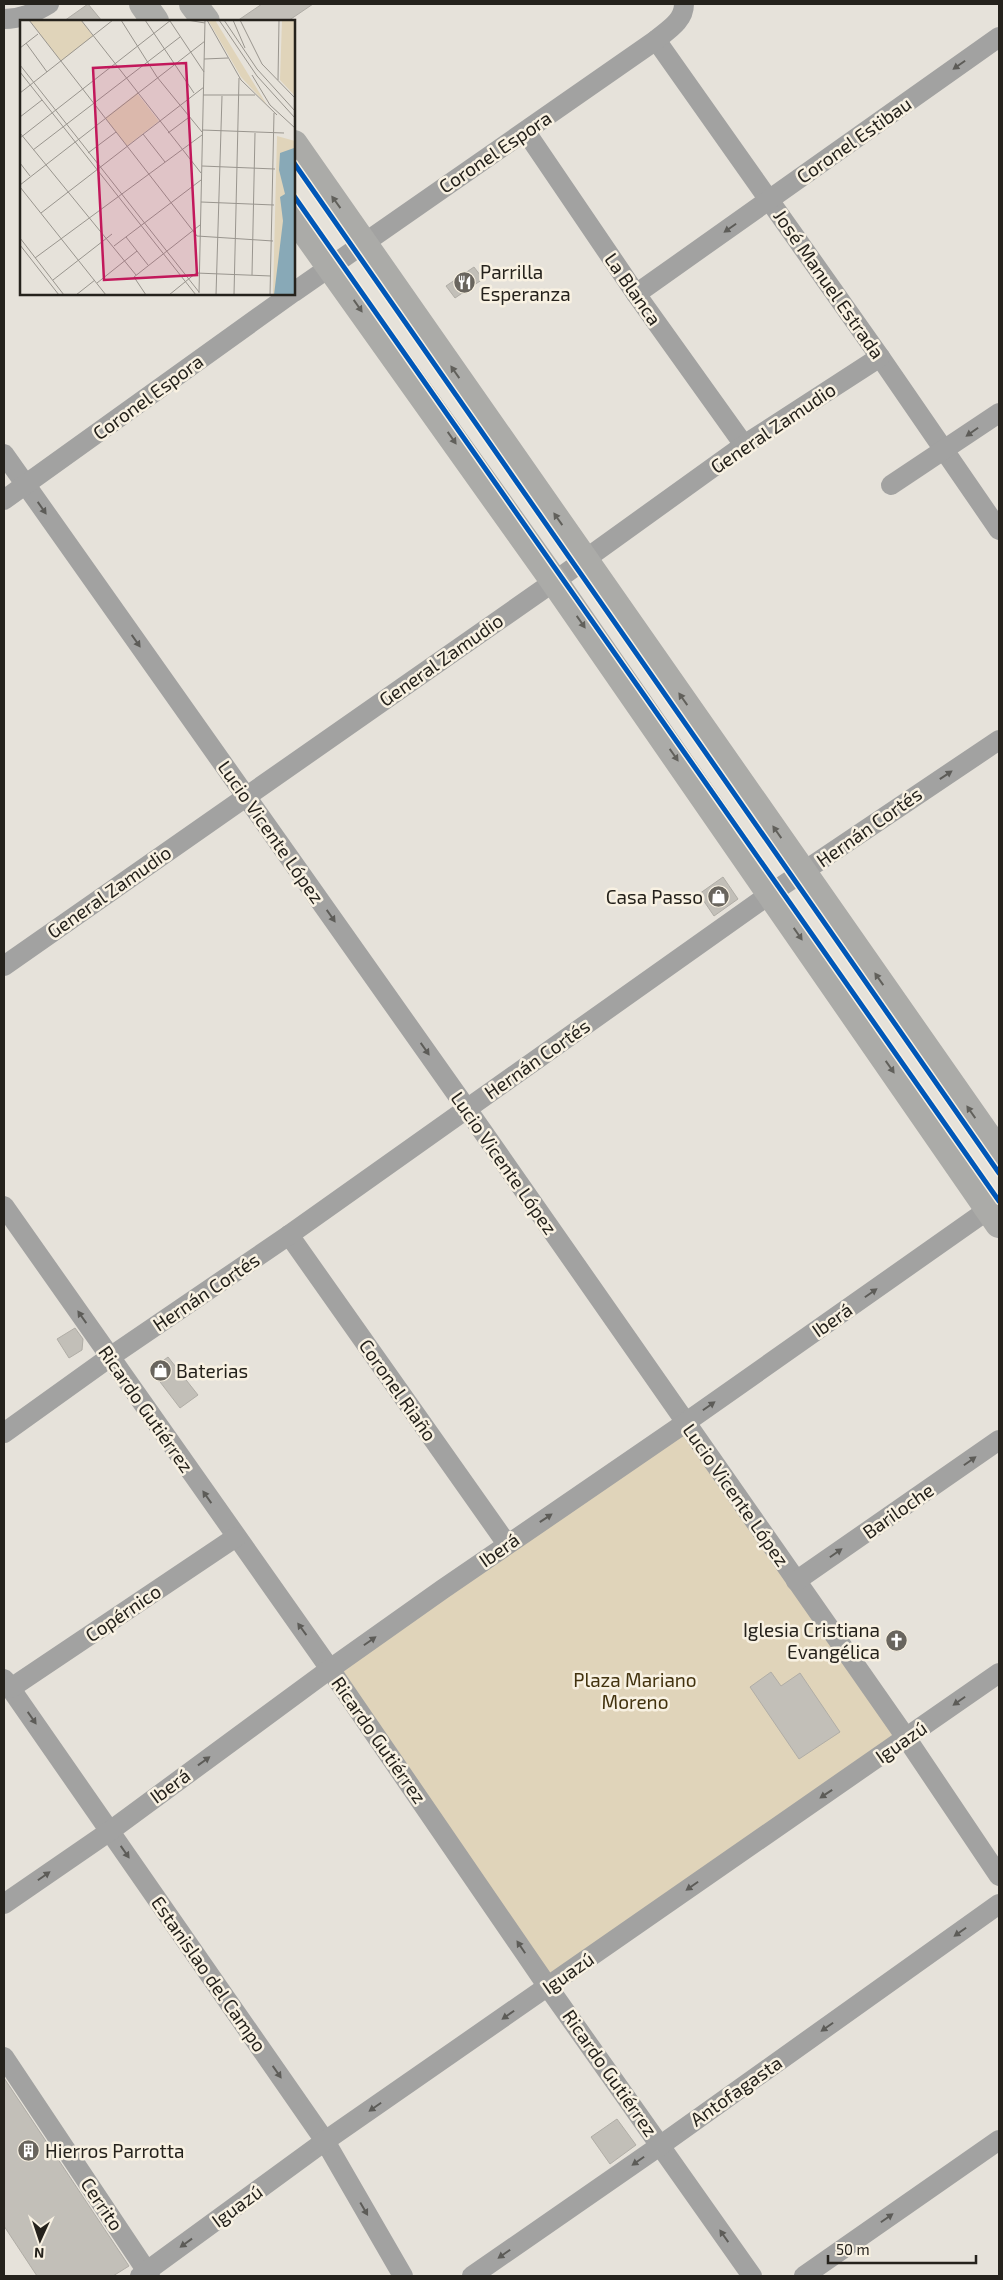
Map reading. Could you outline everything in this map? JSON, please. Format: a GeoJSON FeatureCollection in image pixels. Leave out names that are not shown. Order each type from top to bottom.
{"type":"FeatureCollection","features":[{"type":"Feature","properties":{"kind":"main road"},"geometry":{"type":"LineString","coordinates":[[144,4],[155,20]]}},
{"type":"Feature","properties":{"kind":"main road"},"geometry":{"type":"LineString","coordinates":[[193,4],[205,20]]}},
{"type":"Feature","properties":{"kind":"main road"},"geometry":{"type":"LineString","coordinates":[[295,145],[999,1152]]}},
{"type":"Feature","properties":{"kind":"main road"},"geometry":{"type":"LineString","coordinates":[[295,217],[554,581],[770,894],[996,1212]]}},
{"type":"Feature","properties":{"kind":"street"},"geometry":{"type":"LineString","coordinates":[[4,18],[16,19],[26,16],[49,4]]}},
{"type":"Feature","properties":{"kind":"street","name":"Coronel Espora"},"geometry":{"type":"LineString","coordinates":[[295,291],[656,40],[679,20],[684,10],[684,4]]}},
{"type":"Feature","properties":{"kind":"street","name":"Coronel Estibau"},"geometry":{"type":"LineString","coordinates":[[636,294],[999,37]]}},
{"type":"Feature","properties":{"kind":"street","name":"José Manuel Estrada"},"geometry":{"type":"LineString","coordinates":[[656,40],[946,451],[999,530]]}},
{"type":"Feature","properties":{"kind":"street","name":"La Blanca"},"geometry":{"type":"LineString","coordinates":[[526,132],[636,294],[744,445]]}},
{"type":"Feature","properties":{"kind":"street","name":"Coronel Espora"},"geometry":{"type":"LineString","coordinates":[[4,500],[289,295]]}},
{"type":"Feature","properties":{"kind":"street","name":"General Zamudio"},"geometry":{"type":"LineString","coordinates":[[4,966],[554,581],[744,445],[880,357]]}},
{"type":"Feature","properties":{"kind":"street"},"geometry":{"type":"LineString","coordinates":[[891,485],[946,451],[999,413]]}},
{"type":"Feature","properties":{"kind":"street","name":"Lucio Vicente López"},"geometry":{"type":"LineString","coordinates":[[4,454],[467,1109],[907,1739],[999,1876]]}},
{"type":"Feature","properties":{"kind":"street","name":"Hernán Cortés"},"geometry":{"type":"LineString","coordinates":[[4,1433],[110,1357],[289,1235],[770,894],[999,740]]}},
{"type":"Feature","properties":{"kind":"street","name":"Ricardo Gutiérrez"},"geometry":{"type":"LineString","coordinates":[[4,1206],[330,1669],[548,1987],[752,2276]]}},
{"type":"Feature","properties":{"kind":"street","name":"Iberá"},"geometry":{"type":"LineString","coordinates":[[4,1904],[110,1830],[330,1669],[507,1544],[996,1212]]}},
{"type":"Feature","properties":{"kind":"street","name":"Coronel Riaño"},"geometry":{"type":"LineString","coordinates":[[289,1235],[507,1544]]}},
{"type":"Feature","properties":{"kind":"street","name":"Bariloche"},"geometry":{"type":"LineString","coordinates":[[796,1581],[999,1440]]}},
{"type":"Feature","properties":{"kind":"street","name":"Copérnico"},"geometry":{"type":"LineString","coordinates":[[7,1683],[236,1537]]}},
{"type":"Feature","properties":{"kind":"street","name":"Iguazú"},"geometry":{"type":"LineString","coordinates":[[146,2275],[325,2141],[691,1886],[907,1739],[999,1673]]}},
{"type":"Feature","properties":{"kind":"street","name":"Estanislao del Campo"},"geometry":{"type":"LineString","coordinates":[[7,1683],[325,2141],[403,2276]]}},
{"type":"Feature","properties":{"kind":"street","name":"Antofagasta"},"geometry":{"type":"LineString","coordinates":[[472,2276],[661,2145],[999,1904]]}},
{"type":"Feature","properties":{"kind":"street","name":"Cerrito"},"geometry":{"type":"LineString","coordinates":[[4,2057],[146,2275]]}},
{"type":"Feature","properties":{"kind":"street"},"geometry":{"type":"LineString","coordinates":[[804,2276],[999,2140]]}},
{"type":"Feature","properties":{"kind":"green space","name":"Plaza Mariano Moreno"},"geometry":{"type":"Polygon","coordinates":[[[685,1423],[907,1739],[548,1987],[330,1669],[685,1423]]]}},
{"type":"Feature","properties":{"kind":"building"},"geometry":{"type":"Polygon","coordinates":[[[88,4],[101,20],[65,20],[88,4]]]}},
{"type":"Feature","properties":{"kind":"building"},"geometry":{"type":"Polygon","coordinates":[[[262,4],[313,4],[289,20],[238,20],[262,4]]]}},
{"type":"Feature","properties":{"kind":"building","name":"Parrilla Esperanza"},"geometry":{"type":"Polygon","coordinates":[[[474,267],[483,279],[455,298],[446,286],[474,267]]]}},
{"type":"Feature","properties":{"kind":"building","name":"Casa Passo"},"geometry":{"type":"Polygon","coordinates":[[[723,877],[738,899],[714,916],[699,894],[723,877]]]}},
{"type":"Feature","properties":{"kind":"building"},"geometry":{"type":"Polygon","coordinates":[[[75,1328],[83,1339],[82,1350],[69,1358],[57,1339],[75,1328]]]}},
{"type":"Feature","properties":{"kind":"building"},"geometry":{"type":"Polygon","coordinates":[[[168,1357],[198,1395],[180,1408],[154,1374],[156,1366],[168,1357]]]}},
{"type":"Feature","properties":{"kind":"building"},"geometry":{"type":"Polygon","coordinates":[[[771,1672],[781,1686],[800,1673],[840,1732],[799,1759],[750,1687],[771,1672]]]}},
{"type":"Feature","properties":{"kind":"building","name":"Hierros Parrotta"},"geometry":{"type":"Polygon","coordinates":[[[4,2078],[129,2266],[113,2276],[37,2276],[4,2226],[4,2078]]]}},
{"type":"Feature","properties":{"kind":"building"},"geometry":{"type":"Polygon","coordinates":[[[617,2119],[636,2145],[610,2164],[591,2137],[617,2119]]]}},
{"type":"Feature","properties":{"kind":"cycle path"},"geometry":{"type":"LineString","coordinates":[[295,164],[999,1173]]}},
{"type":"Feature","properties":{"kind":"cycle path"},"geometry":{"type":"LineString","coordinates":[[295,197],[999,1201]]}},
{"type":"Feature","properties":{"kind":"place","name":"Parrilla Esperanza"},"geometry":{"type":"Point","coordinates":[464,283]}},
{"type":"Feature","properties":{"kind":"place","name":"Casa Passo"},"geometry":{"type":"Point","coordinates":[719,897]}},
{"type":"Feature","properties":{"kind":"place","name":"Baterias"},"geometry":{"type":"Point","coordinates":[160,1371]}},
{"type":"Feature","properties":{"kind":"place","name":"Iglesia Cristiana Evangélica"},"geometry":{"type":"Point","coordinates":[896,1641]}},
{"type":"Feature","properties":{"kind":"place","name":"Hierros Parrotta"},"geometry":{"type":"Point","coordinates":[29,2151]}}]}
